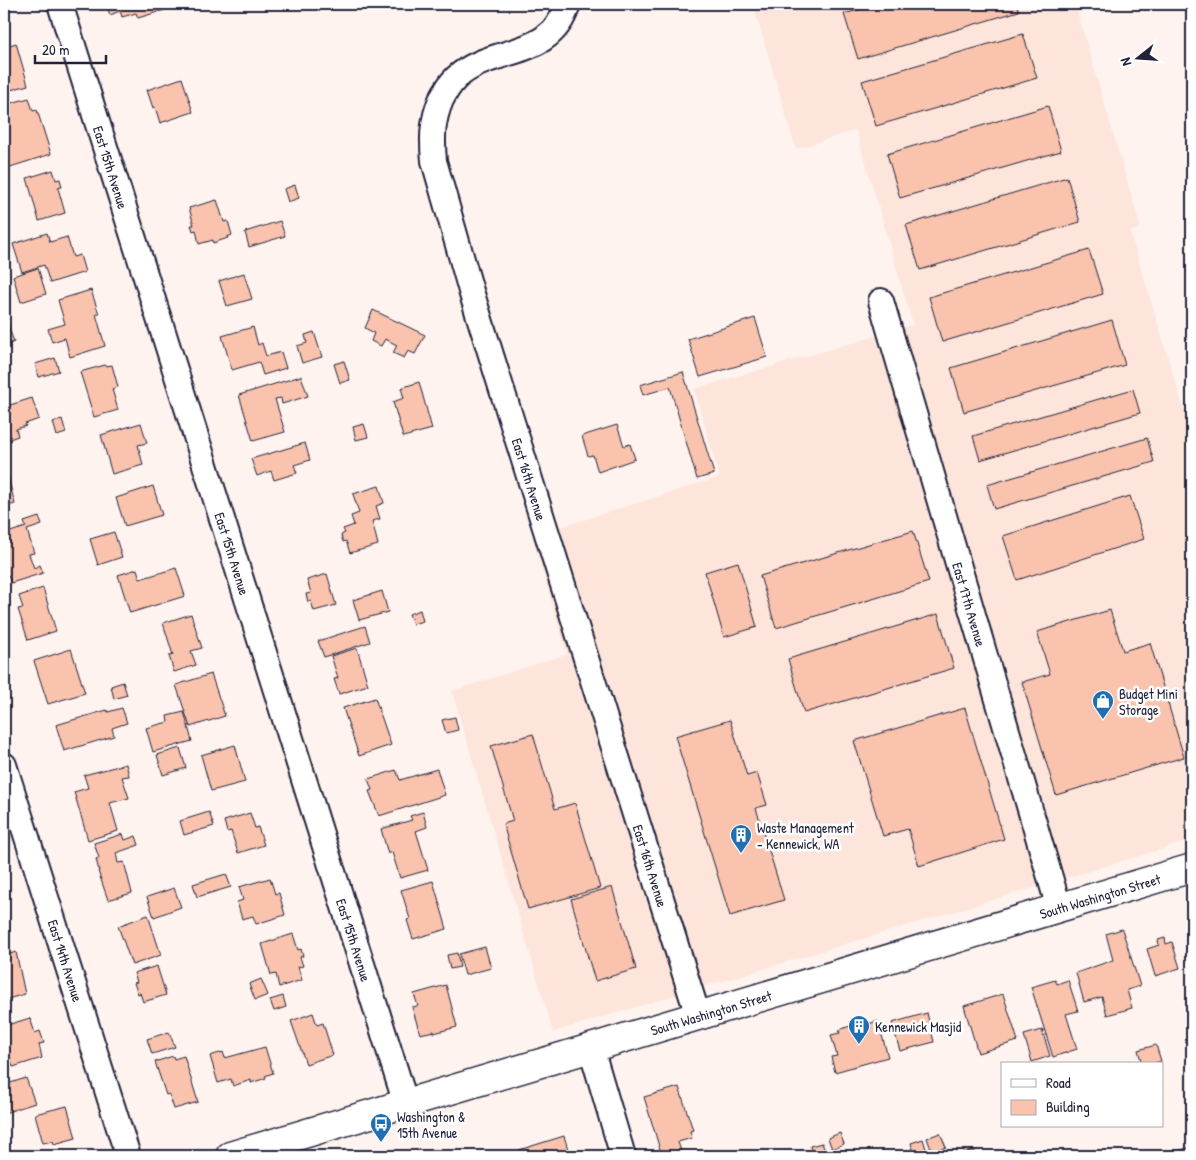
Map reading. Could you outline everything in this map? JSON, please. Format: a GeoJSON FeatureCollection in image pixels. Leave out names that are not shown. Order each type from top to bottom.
{"type":"FeatureCollection","features":[{"type":"Feature","properties":{"kind":"main road","name":"South Washington Street"},"geometry":{"type":"LineString","coordinates":[[232,1156],[1192,868]]}},
{"type":"Feature","properties":{"kind":"street","name":"East 15th Avenue"},"geometry":{"type":"LineString","coordinates":[[60,4],[406,1104]]}},
{"type":"Feature","properties":{"kind":"street","name":"East 16th Avenue"},"geometry":{"type":"LineString","coordinates":[[568,10],[553,31],[537,43],[490,59],[472,67],[456,78],[446,91],[433,123],[434,161],[474,301],[698,1016]]}},
{"type":"Feature","properties":{"kind":"street","name":"East 17th Avenue"},"geometry":{"type":"LineString","coordinates":[[881,301],[1058,908]]}},
{"type":"Feature","properties":{"kind":"street","name":"East 14th Avenue"},"geometry":{"type":"LineString","coordinates":[[4,764],[128,1156]]}},
{"type":"Feature","properties":{"kind":"street"},"geometry":{"type":"LineString","coordinates":[[591,1048],[623,1156]]}},
{"type":"Feature","properties":{"kind":"shaded area"},"geometry":{"type":"Polygon","coordinates":[[[753,4],[1075,4],[1141,228],[1130,232],[1192,436],[1192,840],[553,1032],[452,691],[567,654],[532,536],[720,477],[694,389],[913,325],[856,130],[796,149],[753,4]]]}},
{"type":"Feature","properties":{"kind":"building"},"geometry":{"type":"Polygon","coordinates":[[[106,4],[170,4],[171,8],[138,18],[136,13],[122,17],[120,11],[110,15],[106,4]]]}},
{"type":"Feature","properties":{"kind":"building"},"geometry":{"type":"Polygon","coordinates":[[[880,4],[1016,4],[1019,11],[858,59],[844,14],[880,4]]]}},
{"type":"Feature","properties":{"kind":"building"},"geometry":{"type":"Polygon","coordinates":[[[1023,34],[1037,78],[876,126],[862,81],[1023,34]]]}},
{"type":"Feature","properties":{"kind":"building"},"geometry":{"type":"Polygon","coordinates":[[[16,43],[28,85],[4,92],[4,47],[16,43]]]}},
{"type":"Feature","properties":{"kind":"building"},"geometry":{"type":"Polygon","coordinates":[[[182,78],[193,112],[160,123],[147,90],[182,78]]]}},
{"type":"Feature","properties":{"kind":"building"},"geometry":{"type":"Polygon","coordinates":[[[29,98],[33,111],[37,110],[51,154],[4,169],[4,105],[29,98]]]}},
{"type":"Feature","properties":{"kind":"building"},"geometry":{"type":"Polygon","coordinates":[[[1048,106],[1061,151],[900,198],[887,154],[1048,106]]]}},
{"type":"Feature","properties":{"kind":"building"},"geometry":{"type":"Polygon","coordinates":[[[53,170],[56,180],[60,179],[62,187],[58,188],[65,213],[39,221],[27,178],[53,170]]]}},
{"type":"Feature","properties":{"kind":"building"},"geometry":{"type":"Polygon","coordinates":[[[1067,177],[1080,222],[920,270],[906,225],[1067,177]]]}},
{"type":"Feature","properties":{"kind":"building"},"geometry":{"type":"Polygon","coordinates":[[[295,185],[299,198],[288,202],[284,189],[295,185]]]}},
{"type":"Feature","properties":{"kind":"building"},"geometry":{"type":"Polygon","coordinates":[[[217,200],[224,222],[228,221],[232,235],[213,243],[213,240],[199,244],[196,230],[193,231],[191,225],[194,225],[189,208],[217,200]]]}},
{"type":"Feature","properties":{"kind":"building"},"geometry":{"type":"Polygon","coordinates":[[[280,221],[285,236],[249,247],[245,232],[280,221]]]}},
{"type":"Feature","properties":{"kind":"building"},"geometry":{"type":"Polygon","coordinates":[[[47,233],[50,242],[67,237],[73,257],[80,255],[85,272],[50,283],[44,265],[22,272],[13,244],[47,233]]]}},
{"type":"Feature","properties":{"kind":"building"},"geometry":{"type":"Polygon","coordinates":[[[1089,250],[1103,294],[942,342],[929,297],[1089,250]]]}},
{"type":"Feature","properties":{"kind":"building"},"geometry":{"type":"Polygon","coordinates":[[[38,268],[46,294],[21,302],[13,276],[38,268]]]}},
{"type":"Feature","properties":{"kind":"building"},"geometry":{"type":"Polygon","coordinates":[[[244,273],[252,299],[227,306],[219,281],[244,273]]]}},
{"type":"Feature","properties":{"kind":"building"},"geometry":{"type":"Polygon","coordinates":[[[91,290],[99,314],[96,314],[105,346],[70,357],[65,338],[52,342],[48,329],[65,324],[58,300],[91,290]]]}},
{"type":"Feature","properties":{"kind":"building"},"geometry":{"type":"Polygon","coordinates":[[[373,310],[425,335],[415,354],[408,351],[404,358],[393,353],[397,345],[385,339],[381,346],[371,341],[374,333],[365,328],[373,310]]]}},
{"type":"Feature","properties":{"kind":"building"},"geometry":{"type":"Polygon","coordinates":[[[4,317],[14,342],[4,346],[4,317]]]}},
{"type":"Feature","properties":{"kind":"building"},"geometry":{"type":"Polygon","coordinates":[[[755,318],[767,357],[700,377],[688,339],[755,318]]]}},
{"type":"Feature","properties":{"kind":"building"},"geometry":{"type":"Polygon","coordinates":[[[1112,320],[1125,365],[964,412],[951,368],[1112,320]]]}},
{"type":"Feature","properties":{"kind":"building"},"geometry":{"type":"Polygon","coordinates":[[[253,327],[258,345],[262,343],[266,356],[281,352],[286,368],[263,375],[259,362],[232,370],[222,336],[253,327]]]}},
{"type":"Feature","properties":{"kind":"building"},"geometry":{"type":"Polygon","coordinates":[[[314,332],[322,357],[302,363],[297,346],[307,343],[305,335],[314,332]]]}},
{"type":"Feature","properties":{"kind":"building"},"geometry":{"type":"Polygon","coordinates":[[[55,358],[59,371],[39,377],[35,364],[55,358]]]}},
{"type":"Feature","properties":{"kind":"building"},"geometry":{"type":"Polygon","coordinates":[[[344,361],[350,380],[340,383],[334,364],[344,361]]]}},
{"type":"Feature","properties":{"kind":"building"},"geometry":{"type":"Polygon","coordinates":[[[112,365],[118,387],[112,389],[118,410],[94,417],[80,372],[112,365]]]}},
{"type":"Feature","properties":{"kind":"building"},"geometry":{"type":"Polygon","coordinates":[[[683,372],[714,474],[697,479],[670,387],[643,395],[640,385],[683,372]]]}},
{"type":"Feature","properties":{"kind":"building"},"geometry":{"type":"Polygon","coordinates":[[[301,376],[308,396],[282,404],[281,398],[275,399],[285,432],[253,441],[239,395],[301,376]]]}},
{"type":"Feature","properties":{"kind":"building"},"geometry":{"type":"Polygon","coordinates":[[[419,382],[432,429],[403,437],[393,402],[404,398],[401,388],[419,382]]]}},
{"type":"Feature","properties":{"kind":"building"},"geometry":{"type":"Polygon","coordinates":[[[1133,389],[1140,413],[980,460],[973,436],[1133,389]]]}},
{"type":"Feature","properties":{"kind":"building"},"geometry":{"type":"Polygon","coordinates":[[[32,398],[39,419],[16,429],[18,436],[4,441],[4,407],[32,398]]]}},
{"type":"Feature","properties":{"kind":"building"},"geometry":{"type":"Polygon","coordinates":[[[62,419],[66,433],[57,436],[53,422],[62,419]]]}},
{"type":"Feature","properties":{"kind":"building"},"geometry":{"type":"Polygon","coordinates":[[[141,423],[147,443],[138,445],[143,465],[112,474],[101,435],[141,423]]]}},
{"type":"Feature","properties":{"kind":"building"},"geometry":{"type":"Polygon","coordinates":[[[364,424],[368,437],[356,440],[353,427],[364,424]]]}},
{"type":"Feature","properties":{"kind":"building"},"geometry":{"type":"Polygon","coordinates":[[[617,425],[624,446],[630,444],[635,459],[598,472],[593,455],[588,456],[582,436],[617,425]]]}},
{"type":"Feature","properties":{"kind":"building"},"geometry":{"type":"Polygon","coordinates":[[[1147,438],[1154,462],[994,509],[987,485],[1147,438]]]}},
{"type":"Feature","properties":{"kind":"building"},"geometry":{"type":"Polygon","coordinates":[[[305,443],[310,460],[294,465],[297,473],[274,480],[271,471],[257,476],[251,459],[305,443]]]}},
{"type":"Feature","properties":{"kind":"building"},"geometry":{"type":"Polygon","coordinates":[[[8,477],[15,504],[4,507],[4,478],[8,477]]]}},
{"type":"Feature","properties":{"kind":"building"},"geometry":{"type":"Polygon","coordinates":[[[153,486],[162,515],[125,526],[116,498],[153,486]]]}},
{"type":"Feature","properties":{"kind":"building"},"geometry":{"type":"Polygon","coordinates":[[[379,486],[384,503],[376,506],[380,519],[372,521],[378,545],[350,553],[346,541],[343,542],[341,535],[345,533],[343,529],[354,525],[351,516],[359,513],[353,494],[379,486]]]}},
{"type":"Feature","properties":{"kind":"building"},"geometry":{"type":"Polygon","coordinates":[[[1130,496],[1144,539],[1017,580],[1003,536],[1130,496]]]}},
{"type":"Feature","properties":{"kind":"building"},"geometry":{"type":"Polygon","coordinates":[[[39,517],[42,525],[27,530],[34,553],[29,554],[34,568],[40,565],[43,573],[11,583],[6,571],[4,572],[4,534],[26,527],[24,522],[39,517]]]}},
{"type":"Feature","properties":{"kind":"building"},"geometry":{"type":"Polygon","coordinates":[[[913,531],[929,582],[776,628],[760,576],[913,531]]]}},
{"type":"Feature","properties":{"kind":"building"},"geometry":{"type":"Polygon","coordinates":[[[114,532],[122,557],[98,565],[90,539],[114,532]]]}},
{"type":"Feature","properties":{"kind":"building"},"geometry":{"type":"Polygon","coordinates":[[[738,562],[757,627],[724,637],[705,572],[738,562]]]}},
{"type":"Feature","properties":{"kind":"building"},"geometry":{"type":"Polygon","coordinates":[[[176,568],[185,596],[130,613],[118,575],[137,569],[140,579],[176,568]]]}},
{"type":"Feature","properties":{"kind":"building"},"geometry":{"type":"Polygon","coordinates":[[[327,574],[336,605],[314,611],[311,601],[308,602],[306,594],[311,593],[307,580],[327,574]]]}},
{"type":"Feature","properties":{"kind":"building"},"geometry":{"type":"Polygon","coordinates":[[[43,588],[56,631],[28,640],[18,609],[23,608],[19,596],[43,588]]]}},
{"type":"Feature","properties":{"kind":"building"},"geometry":{"type":"Polygon","coordinates":[[[382,591],[388,612],[359,620],[353,600],[382,591]]]}},
{"type":"Feature","properties":{"kind":"building"},"geometry":{"type":"Polygon","coordinates":[[[420,610],[423,621],[413,624],[409,614],[420,610]]]}},
{"type":"Feature","properties":{"kind":"building","name":"Budget Mini Storage"},"geometry":{"type":"Polygon","coordinates":[[[1110,610],[1123,651],[1150,643],[1184,757],[1056,795],[1022,682],[1050,674],[1037,632],[1110,610]]]}},
{"type":"Feature","properties":{"kind":"building"},"geometry":{"type":"Polygon","coordinates":[[[191,614],[202,648],[191,651],[196,665],[174,672],[169,656],[173,655],[163,623],[191,614]]]}},
{"type":"Feature","properties":{"kind":"building"},"geometry":{"type":"Polygon","coordinates":[[[938,614],[954,668],[804,713],[788,659],[938,614]]]}},
{"type":"Feature","properties":{"kind":"building"},"geometry":{"type":"Polygon","coordinates":[[[365,626],[370,642],[324,657],[318,641],[365,626]]]}},
{"type":"Feature","properties":{"kind":"building"},"geometry":{"type":"Polygon","coordinates":[[[357,648],[368,685],[339,694],[334,679],[338,678],[331,656],[357,648]]]}},
{"type":"Feature","properties":{"kind":"building"},"geometry":{"type":"Polygon","coordinates":[[[71,649],[85,693],[48,704],[34,661],[71,649]]]}},
{"type":"Feature","properties":{"kind":"building"},"geometry":{"type":"Polygon","coordinates":[[[211,674],[225,716],[190,727],[176,685],[211,674]]]}},
{"type":"Feature","properties":{"kind":"building"},"geometry":{"type":"Polygon","coordinates":[[[123,682],[127,695],[114,699],[111,686],[123,682]]]}},
{"type":"Feature","properties":{"kind":"building"},"geometry":{"type":"Polygon","coordinates":[[[375,698],[391,745],[359,756],[343,708],[375,698]]]}},
{"type":"Feature","properties":{"kind":"building"},"geometry":{"type":"Polygon","coordinates":[[[122,708],[127,723],[112,728],[114,736],[64,751],[56,725],[107,710],[108,712],[122,708]]]}},
{"type":"Feature","properties":{"kind":"building"},"geometry":{"type":"Polygon","coordinates":[[[965,708],[1004,839],[919,866],[908,829],[883,836],[854,741],[965,708]]]}},
{"type":"Feature","properties":{"kind":"building"},"geometry":{"type":"Polygon","coordinates":[[[184,712],[192,741],[153,752],[146,728],[168,722],[167,716],[184,712]]]}},
{"type":"Feature","properties":{"kind":"building"},"geometry":{"type":"Polygon","coordinates":[[[455,717],[458,730],[446,733],[442,720],[455,717]]]}},
{"type":"Feature","properties":{"kind":"building","name":"Waste Management - Kennewick, WA"},"geometry":{"type":"Polygon","coordinates":[[[730,720],[747,776],[757,773],[767,805],[756,808],[784,900],[730,916],[675,736],[730,720]]]}},
{"type":"Feature","properties":{"kind":"building"},"geometry":{"type":"Polygon","coordinates":[[[533,734],[555,809],[575,803],[600,888],[528,909],[503,824],[513,821],[491,746],[533,734]]]}},
{"type":"Feature","properties":{"kind":"building"},"geometry":{"type":"Polygon","coordinates":[[[235,745],[245,782],[211,791],[201,755],[235,745]]]}},
{"type":"Feature","properties":{"kind":"building"},"geometry":{"type":"Polygon","coordinates":[[[180,748],[186,768],[163,775],[157,755],[180,748]]]}},
{"type":"Feature","properties":{"kind":"building"},"geometry":{"type":"Polygon","coordinates":[[[126,764],[129,776],[122,777],[129,798],[110,803],[118,831],[88,840],[74,792],[88,788],[84,775],[126,764]]]}},
{"type":"Feature","properties":{"kind":"building"},"geometry":{"type":"Polygon","coordinates":[[[437,769],[445,795],[379,816],[369,791],[372,790],[368,779],[396,770],[400,780],[437,769]]]}},
{"type":"Feature","properties":{"kind":"building"},"geometry":{"type":"Polygon","coordinates":[[[209,812],[214,826],[184,835],[180,821],[209,812]]]}},
{"type":"Feature","properties":{"kind":"building"},"geometry":{"type":"Polygon","coordinates":[[[423,812],[427,827],[416,831],[428,870],[400,878],[392,852],[388,854],[381,829],[412,820],[410,816],[423,812]]]}},
{"type":"Feature","properties":{"kind":"building"},"geometry":{"type":"Polygon","coordinates":[[[250,813],[255,828],[258,827],[264,845],[238,853],[231,831],[227,832],[224,821],[250,813]]]}},
{"type":"Feature","properties":{"kind":"building"},"geometry":{"type":"Polygon","coordinates":[[[123,834],[125,840],[136,836],[139,845],[116,853],[118,863],[124,862],[132,893],[108,900],[98,871],[96,859],[99,858],[94,843],[123,834]]]}},
{"type":"Feature","properties":{"kind":"building"},"geometry":{"type":"Polygon","coordinates":[[[226,874],[231,887],[197,897],[193,884],[226,874]]]}},
{"type":"Feature","properties":{"kind":"building"},"geometry":{"type":"Polygon","coordinates":[[[270,878],[275,894],[279,893],[285,915],[256,924],[253,916],[242,919],[237,902],[243,900],[239,887],[270,878]]]}},
{"type":"Feature","properties":{"kind":"building"},"geometry":{"type":"Polygon","coordinates":[[[433,881],[447,929],[413,939],[407,920],[410,919],[401,890],[433,881]]]}},
{"type":"Feature","properties":{"kind":"building"},"geometry":{"type":"Polygon","coordinates":[[[612,887],[636,969],[595,981],[571,899],[612,887]]]}},
{"type":"Feature","properties":{"kind":"building"},"geometry":{"type":"Polygon","coordinates":[[[174,888],[181,907],[154,917],[147,897],[174,888]]]}},
{"type":"Feature","properties":{"kind":"building"},"geometry":{"type":"Polygon","coordinates":[[[148,915],[161,955],[132,965],[118,926],[148,915]]]}},
{"type":"Feature","properties":{"kind":"building"},"geometry":{"type":"Polygon","coordinates":[[[1122,929],[1140,986],[1127,990],[1132,1008],[1107,1015],[1102,997],[1084,1002],[1076,973],[1113,960],[1106,934],[1122,929]]]}},
{"type":"Feature","properties":{"kind":"building"},"geometry":{"type":"Polygon","coordinates":[[[293,934],[298,950],[301,949],[303,956],[300,957],[303,966],[298,967],[302,980],[279,987],[276,974],[271,975],[262,944],[293,934]]]}},
{"type":"Feature","properties":{"kind":"building"},"geometry":{"type":"Polygon","coordinates":[[[1165,938],[1166,944],[1172,942],[1180,968],[1155,976],[1147,949],[1159,945],[1158,940],[1165,938]]]}},
{"type":"Feature","properties":{"kind":"building"},"geometry":{"type":"Polygon","coordinates":[[[485,947],[491,968],[465,975],[459,954],[485,947]]]}},
{"type":"Feature","properties":{"kind":"building"},"geometry":{"type":"Polygon","coordinates":[[[16,952],[25,994],[4,1000],[4,956],[16,952]]]}},
{"type":"Feature","properties":{"kind":"building"},"geometry":{"type":"Polygon","coordinates":[[[457,953],[460,967],[450,969],[447,955],[457,953]]]}},
{"type":"Feature","properties":{"kind":"building"},"geometry":{"type":"Polygon","coordinates":[[[157,966],[166,995],[143,1002],[134,983],[137,982],[134,973],[157,966]]]}},
{"type":"Feature","properties":{"kind":"building"},"geometry":{"type":"Polygon","coordinates":[[[261,979],[268,995],[255,1000],[249,984],[261,979]]]}},
{"type":"Feature","properties":{"kind":"building"},"geometry":{"type":"Polygon","coordinates":[[[1055,980],[1057,984],[1068,980],[1078,1011],[1066,1014],[1077,1049],[1053,1057],[1031,987],[1055,980]]]}},
{"type":"Feature","properties":{"kind":"building"},"geometry":{"type":"Polygon","coordinates":[[[446,985],[457,1027],[434,1033],[434,1031],[420,1034],[412,1007],[418,1006],[414,994],[446,985]]]}},
{"type":"Feature","properties":{"kind":"building"},"geometry":{"type":"Polygon","coordinates":[[[1003,994],[1018,1041],[978,1053],[964,1006],[1003,994]]]}},
{"type":"Feature","properties":{"kind":"building"},"geometry":{"type":"Polygon","coordinates":[[[283,996],[286,1007],[274,1011],[270,1000],[283,996]]]}},
{"type":"Feature","properties":{"kind":"building"},"geometry":{"type":"Polygon","coordinates":[[[313,1013],[317,1025],[323,1023],[333,1055],[306,1064],[291,1021],[313,1013]]]}},
{"type":"Feature","properties":{"kind":"building"},"geometry":{"type":"Polygon","coordinates":[[[927,1013],[934,1042],[900,1051],[892,1023],[927,1013]]]}},
{"type":"Feature","properties":{"kind":"building"},"geometry":{"type":"Polygon","coordinates":[[[30,1018],[35,1033],[40,1031],[44,1043],[39,1044],[42,1058],[13,1067],[4,1038],[4,1026],[30,1018]]]}},
{"type":"Feature","properties":{"kind":"building","name":"Kennewick Masjid"},"geometry":{"type":"Polygon","coordinates":[[[878,1021],[888,1057],[835,1072],[831,1057],[837,1056],[831,1035],[840,1033],[839,1030],[850,1026],[851,1029],[878,1021]]]}},
{"type":"Feature","properties":{"kind":"building"},"geometry":{"type":"Polygon","coordinates":[[[1042,1030],[1050,1056],[1032,1062],[1024,1035],[1042,1030]]]}},
{"type":"Feature","properties":{"kind":"building"},"geometry":{"type":"Polygon","coordinates":[[[169,1032],[175,1047],[152,1054],[147,1039],[169,1032]]]}},
{"type":"Feature","properties":{"kind":"building"},"geometry":{"type":"Polygon","coordinates":[[[1156,1045],[1161,1061],[1141,1062],[1138,1050],[1156,1045]]]}},
{"type":"Feature","properties":{"kind":"building"},"geometry":{"type":"Polygon","coordinates":[[[265,1047],[273,1073],[265,1076],[266,1078],[251,1083],[251,1080],[233,1086],[231,1079],[218,1083],[210,1056],[223,1052],[225,1058],[265,1047]]]}},
{"type":"Feature","properties":{"kind":"building"},"geometry":{"type":"Polygon","coordinates":[[[173,1056],[174,1059],[184,1056],[198,1102],[174,1109],[169,1094],[166,1095],[155,1062],[173,1056]]]}},
{"type":"Feature","properties":{"kind":"building"},"geometry":{"type":"Polygon","coordinates":[[[26,1078],[35,1103],[4,1113],[4,1085],[26,1078]]]}},
{"type":"Feature","properties":{"kind":"building"},"geometry":{"type":"Polygon","coordinates":[[[679,1087],[693,1130],[690,1131],[692,1138],[678,1142],[682,1154],[662,1156],[644,1097],[679,1087]]]}},
{"type":"Feature","properties":{"kind":"building"},"geometry":{"type":"Polygon","coordinates":[[[67,1106],[76,1138],[54,1144],[53,1141],[43,1143],[35,1114],[67,1106]]]}},
{"type":"Feature","properties":{"kind":"building"},"geometry":{"type":"Polygon","coordinates":[[[840,1133],[844,1144],[832,1149],[828,1138],[840,1133]]]}},
{"type":"Feature","properties":{"kind":"building"},"geometry":{"type":"Polygon","coordinates":[[[940,1133],[946,1147],[932,1152],[927,1138],[940,1133]]]}},
{"type":"Feature","properties":{"kind":"building"},"geometry":{"type":"Polygon","coordinates":[[[564,1136],[570,1156],[521,1156],[519,1150],[564,1136]]]}},
{"type":"Feature","properties":{"kind":"building"},"geometry":{"type":"Polygon","coordinates":[[[923,1139],[927,1152],[915,1156],[911,1143],[923,1139]]]}},
{"type":"Feature","properties":{"kind":"building"},"geometry":{"type":"Polygon","coordinates":[[[822,1143],[826,1154],[813,1156],[810,1146],[822,1143]]]}},
{"type":"Feature","properties":{"kind":"building"},"geometry":{"type":"Polygon","coordinates":[[[1192,1147],[1192,1156],[1157,1156],[1192,1147]]]}},
{"type":"Feature","properties":{"kind":"building"},"geometry":{"type":"Polygon","coordinates":[[[974,1150],[976,1156],[952,1156],[974,1150]]]}},
{"type":"Feature","properties":{"kind":"place","name":"Budget Mini Storage"},"geometry":{"type":"Point","coordinates":[1103,720]}},
{"type":"Feature","properties":{"kind":"place","name":"Waste Management - Kennewick, WA"},"geometry":{"type":"Point","coordinates":[741,854]}},
{"type":"Feature","properties":{"kind":"place","name":"Kennewick Masjid"},"geometry":{"type":"Point","coordinates":[859,1045]}},
{"type":"Feature","properties":{"kind":"place","name":"Washington & 15th Avenue"},"geometry":{"type":"Point","coordinates":[381,1143]}}]}
